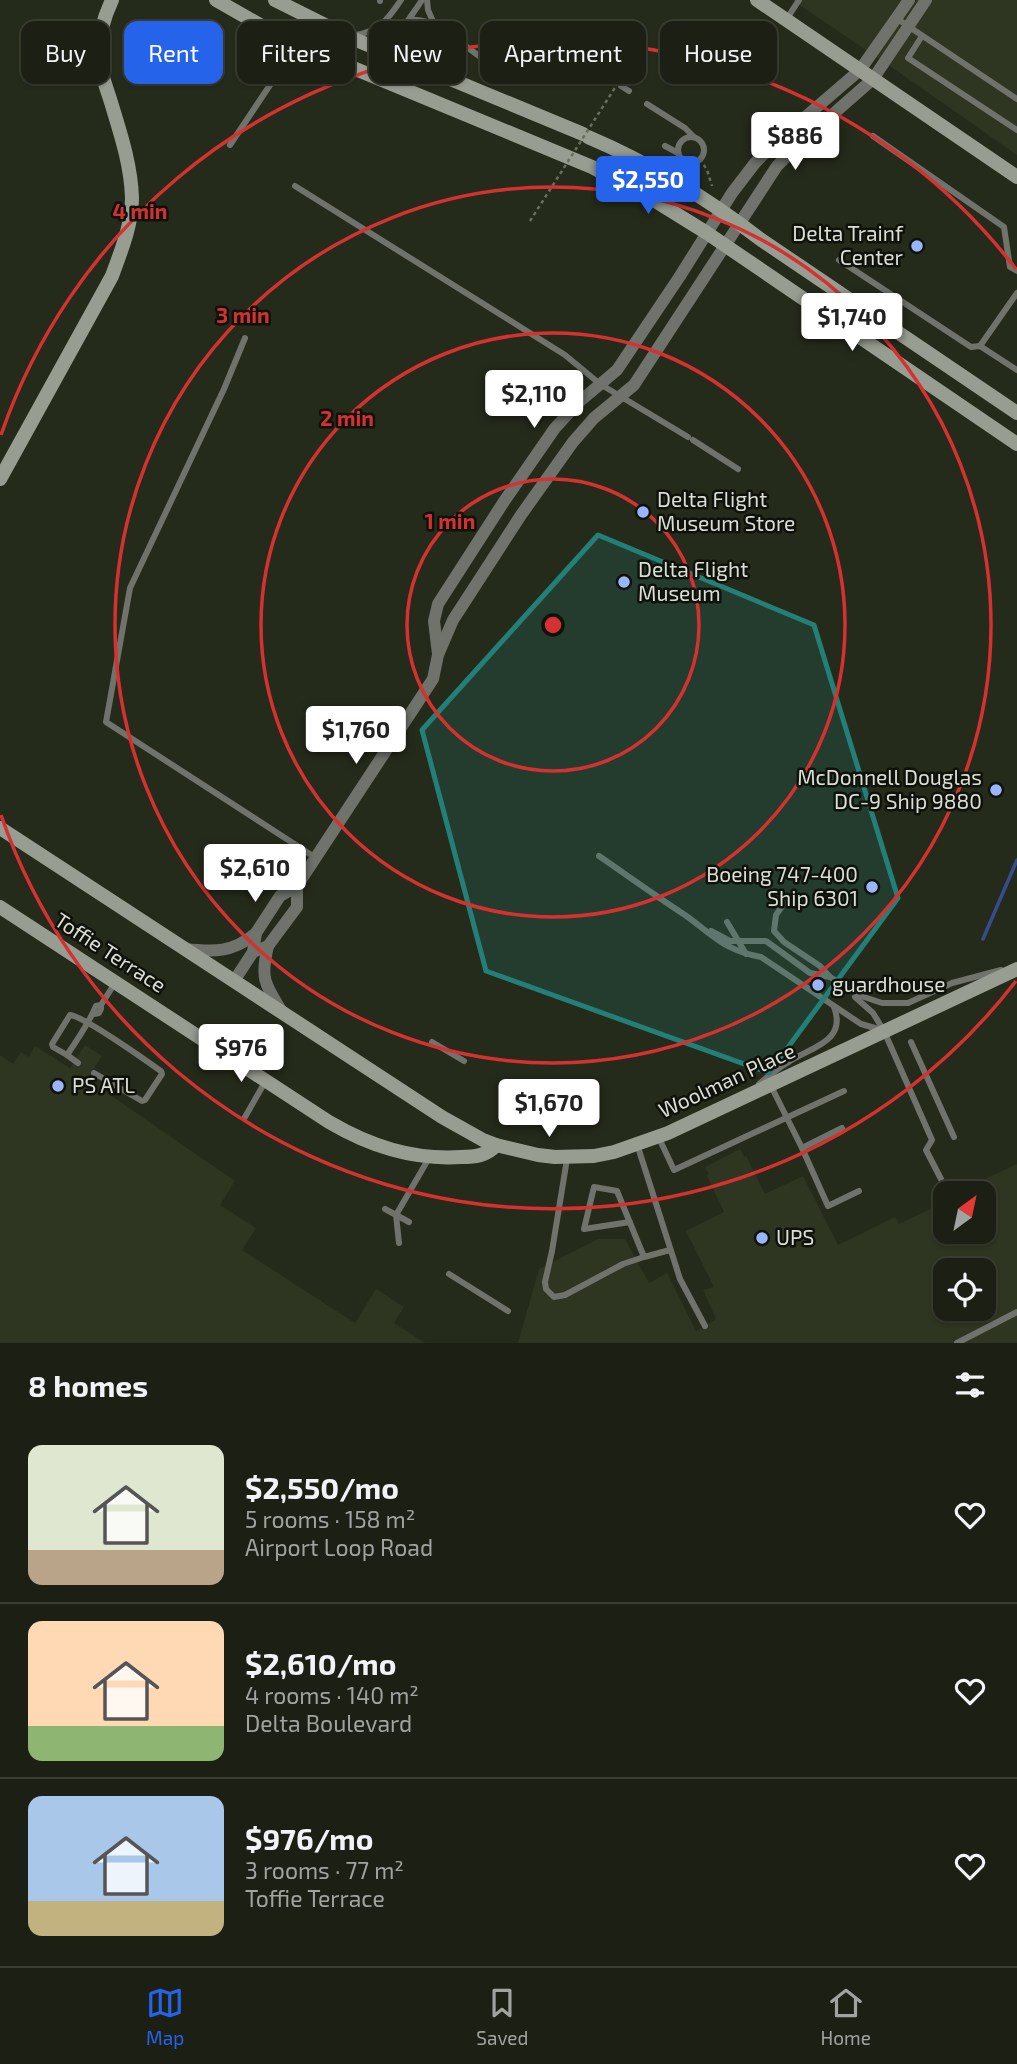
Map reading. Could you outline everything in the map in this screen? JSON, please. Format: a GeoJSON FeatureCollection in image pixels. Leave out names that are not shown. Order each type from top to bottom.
{"type":"FeatureCollection","features":[{"type":"Feature","properties":{"kind":"street"},"geometry":{"type":"LineString","coordinates":[[216,0],[274,33],[317,53],[592,167],[649,197],[725,245],[1017,444]]}},
{"type":"Feature","properties":{"kind":"street"},"geometry":{"type":"LineString","coordinates":[[275,0],[316,21]]}},
{"type":"Feature","properties":{"kind":"street"},"geometry":{"type":"LineString","coordinates":[[757,0],[1016,175]]}},
{"type":"Feature","properties":{"kind":"street"},"geometry":{"type":"LineString","coordinates":[[438,655],[434,621],[438,604],[555,428],[579,402],[617,370],[732,193],[755,163],[860,71],[909,0]]}},
{"type":"Feature","properties":{"kind":"street"},"geometry":{"type":"LineString","coordinates":[[185,949],[225,950],[244,944],[256,933],[280,896],[297,886],[433,679],[438,655],[453,620],[521,515],[573,442],[594,418],[634,385],[777,166],[873,79],[926,0]]}},
{"type":"Feature","properties":{"kind":"street"},"geometry":{"type":"LineString","coordinates":[[0,479],[112,276],[125,240],[132,200],[130,175],[127,154],[101,72],[99,51],[102,28],[112,3]]}},
{"type":"Feature","properties":{"kind":"street"},"geometry":{"type":"LineString","coordinates":[[462,84],[613,148],[667,176],[721,210],[1017,413]]}},
{"type":"Feature","properties":{"kind":"street","name":"Woolman Place"},"geometry":{"type":"LineString","coordinates":[[0,828],[442,1117],[483,1140],[538,1156],[594,1156],[659,1136],[1017,968]]}},
{"type":"Feature","properties":{"kind":"street"},"geometry":{"type":"LineString","coordinates":[[282,1013],[264,979],[264,964],[268,946],[297,907],[297,886]]}},
{"type":"Feature","properties":{"kind":"street","name":"Toffie Terrace"},"geometry":{"type":"LineString","coordinates":[[0,907],[329,1122],[362,1140],[394,1152],[429,1158],[480,1156],[496,1145]]}},
{"type":"Feature","properties":{"kind":"street"},"geometry":{"type":"LineString","coordinates":[[234,981],[253,952],[256,933]]}},
{"type":"Feature","properties":{"kind":"street"},"geometry":{"type":"LineString","coordinates":[[253,952],[268,946]]}},
{"type":"Feature","properties":{"kind":"lane"},"geometry":{"type":"LineString","coordinates":[[355,34],[381,27],[401,0]]}},
{"type":"Feature","properties":{"kind":"lane"},"geometry":{"type":"LineString","coordinates":[[409,20],[424,0]]}},
{"type":"Feature","properties":{"kind":"lane"},"geometry":{"type":"LineString","coordinates":[[424,0],[433,21]]}},
{"type":"Feature","properties":{"kind":"lane"},"geometry":{"type":"LineString","coordinates":[[786,20],[799,0]]}},
{"type":"Feature","properties":{"kind":"lane"},"geometry":{"type":"LineString","coordinates":[[896,18],[1017,99]]}},
{"type":"Feature","properties":{"kind":"lane"},"geometry":{"type":"LineString","coordinates":[[409,20],[423,21]]}},
{"type":"Feature","properties":{"kind":"lane"},"geometry":{"type":"LineString","coordinates":[[922,36],[908,58],[1017,130]]}},
{"type":"Feature","properties":{"kind":"lane"},"geometry":{"type":"LineString","coordinates":[[466,46],[496,66],[509,69],[567,58],[584,62],[629,91]]}},
{"type":"Feature","properties":{"kind":"lane"},"geometry":{"type":"LineString","coordinates":[[230,145],[271,84]]}},
{"type":"Feature","properties":{"kind":"lane"},"geometry":{"type":"LineString","coordinates":[[647,104],[685,128],[701,142],[703,155],[700,159],[687,163],[678,153],[665,146]]}},
{"type":"Feature","properties":{"kind":"lane"},"geometry":{"type":"LineString","coordinates":[[873,136],[1004,227],[1010,267],[1017,271]]}},
{"type":"Feature","properties":{"kind":"lane"},"geometry":{"type":"LineString","coordinates":[[678,153],[678,144],[681,141],[694,137]]}},
{"type":"Feature","properties":{"kind":"lane"},"geometry":{"type":"LineString","coordinates":[[295,186],[565,355],[600,384],[738,469]]}},
{"type":"Feature","properties":{"kind":"lane"},"geometry":{"type":"LineString","coordinates":[[839,260],[971,347],[981,346],[1017,370]]}},
{"type":"Feature","properties":{"kind":"lane"},"geometry":{"type":"LineString","coordinates":[[981,346],[1017,293]]}},
{"type":"Feature","properties":{"kind":"lane"},"geometry":{"type":"LineString","coordinates":[[245,338],[224,389],[130,588],[106,722],[316,858]]}},
{"type":"Feature","properties":{"kind":"lane"},"geometry":{"type":"LineString","coordinates":[[599,856],[723,944],[761,957],[861,1024],[884,1031]]}},
{"type":"Feature","properties":{"kind":"lane"},"geometry":{"type":"LineString","coordinates":[[785,902],[775,915],[774,931],[784,942],[820,965],[830,977],[867,999],[903,1004],[962,980],[1017,968]]}},
{"type":"Feature","properties":{"kind":"lane"},"geometry":{"type":"LineString","coordinates":[[727,922],[746,954]]}},
{"type":"Feature","properties":{"kind":"lane"},"geometry":{"type":"LineString","coordinates":[[700,926],[730,941],[766,941],[810,973],[830,977]]}},
{"type":"Feature","properties":{"kind":"lane"},"geometry":{"type":"LineString","coordinates":[[67,1055],[94,1014],[96,1006],[100,1005],[115,981]]}},
{"type":"Feature","properties":{"kind":"lane"},"geometry":{"type":"LineString","coordinates":[[846,987],[873,1013],[884,1031],[932,1140],[926,1150],[940,1180]]}},
{"type":"Feature","properties":{"kind":"lane"},"geometry":{"type":"LineString","coordinates":[[740,1098],[789,1061],[828,1041],[835,1031],[837,1021],[833,1005]]}},
{"type":"Feature","properties":{"kind":"lane"},"geometry":{"type":"LineString","coordinates":[[78,1063],[52,1044],[69,1015],[88,1023],[162,1074],[142,1101],[94,1073]]}},
{"type":"Feature","properties":{"kind":"lane"},"geometry":{"type":"LineString","coordinates":[[432,1042],[464,1061]]}},
{"type":"Feature","properties":{"kind":"lane"},"geometry":{"type":"LineString","coordinates":[[911,1042],[954,1137]]}},
{"type":"Feature","properties":{"kind":"lane"},"geometry":{"type":"LineString","coordinates":[[244,1117],[266,1080]]}},
{"type":"Feature","properties":{"kind":"lane"},"geometry":{"type":"LineString","coordinates":[[770,1084],[828,1206],[859,1191]]}},
{"type":"Feature","properties":{"kind":"lane"},"geometry":{"type":"LineString","coordinates":[[659,1136],[674,1170],[844,1091]]}},
{"type":"Feature","properties":{"kind":"lane"},"geometry":{"type":"LineString","coordinates":[[802,1148],[842,1128]]}},
{"type":"Feature","properties":{"kind":"lane"},"geometry":{"type":"LineString","coordinates":[[637,1144],[680,1279],[705,1326]]}},
{"type":"Feature","properties":{"kind":"lane"},"geometry":{"type":"LineString","coordinates":[[567,1157],[545,1282],[546,1289],[554,1297],[565,1295],[623,1264],[670,1250]]}},
{"type":"Feature","properties":{"kind":"lane"},"geometry":{"type":"LineString","coordinates":[[399,1243],[396,1215],[429,1158]]}},
{"type":"Feature","properties":{"kind":"lane"},"geometry":{"type":"LineString","coordinates":[[630,1222],[584,1229],[594,1187],[617,1191],[645,1257]]}},
{"type":"Feature","properties":{"kind":"lane"},"geometry":{"type":"LineString","coordinates":[[386,1209],[409,1222]]}},
{"type":"Feature","properties":{"kind":"lane"},"geometry":{"type":"LineString","coordinates":[[449,1274],[508,1311]]}},
{"type":"Feature","properties":{"kind":"lane"},"geometry":{"type":"LineString","coordinates":[[957,1343],[1017,1312]]}},
{"type":"Feature","properties":{"kind":"path"},"geometry":{"type":"LineString","coordinates":[[530,221],[617,84]]}},
{"type":"Feature","properties":{"kind":"path"},"geometry":{"type":"LineString","coordinates":[[700,159],[712,186]]}},
{"type":"Feature","properties":{"kind":"highlighted area"},"geometry":{"type":"Polygon","coordinates":[[[598,535],[814,625],[898,898],[769,1073],[486,971],[422,730],[598,535]]]}},
{"type":"Feature","properties":{"kind":"shaded area"},"geometry":{"type":"Polygon","coordinates":[[[792,0],[1017,0],[1017,155],[900,73],[792,0]]]}},
{"type":"Feature","properties":{"kind":"shaded area"},"geometry":{"type":"Polygon","coordinates":[[[85,1045],[102,1056],[87,1079],[235,1181],[220,1205],[256,1228],[242,1250],[355,1323],[376,1289],[404,1307],[394,1323],[425,1343],[0,1343],[0,1055],[13,1064],[21,1052],[29,1057],[35,1046],[70,1068],[85,1045]]]}},
{"type":"Feature","properties":{"kind":"shaded area"},"geometry":{"type":"Polygon","coordinates":[[[740,1149],[765,1194],[803,1176],[838,1245],[895,1217],[899,1224],[933,1208],[933,1244],[996,1244],[996,1181],[981,1181],[1017,1164],[1017,1343],[518,1343],[539,1269],[598,1239],[625,1239],[649,1283],[667,1273],[696,1331],[716,1319],[703,1290],[714,1287],[686,1231],[724,1212],[707,1176],[709,1174],[705,1167],[740,1149]]]}},
{"type":"Feature","properties":{"kind":"waterway"},"geometry":{"type":"LineString","coordinates":[[983,939],[1017,860]]}},
{"type":"Feature","properties":{"kind":"place","name":"Delta Trainf Center"},"geometry":{"type":"Point","coordinates":[917,246]}},
{"type":"Feature","properties":{"kind":"place","name":"Delta Flight Museum Store"},"geometry":{"type":"Point","coordinates":[643,512]}},
{"type":"Feature","properties":{"kind":"place","name":"Delta Flight Museum"},"geometry":{"type":"Point","coordinates":[624,582]}},
{"type":"Feature","properties":{"kind":"place","name":"McDonnell Douglas DC-9 Ship 9880"},"geometry":{"type":"Point","coordinates":[996,790]}},
{"type":"Feature","properties":{"kind":"place","name":"Boeing 747-400 Ship 6301"},"geometry":{"type":"Point","coordinates":[872,887]}},
{"type":"Feature","properties":{"kind":"place","name":"guardhouse"},"geometry":{"type":"Point","coordinates":[818,985]}},
{"type":"Feature","properties":{"kind":"place","name":"PS ATL"},"geometry":{"type":"Point","coordinates":[58,1086]}},
{"type":"Feature","properties":{"kind":"place","name":"UPS"},"geometry":{"type":"Point","coordinates":[762,1238]}}]}
